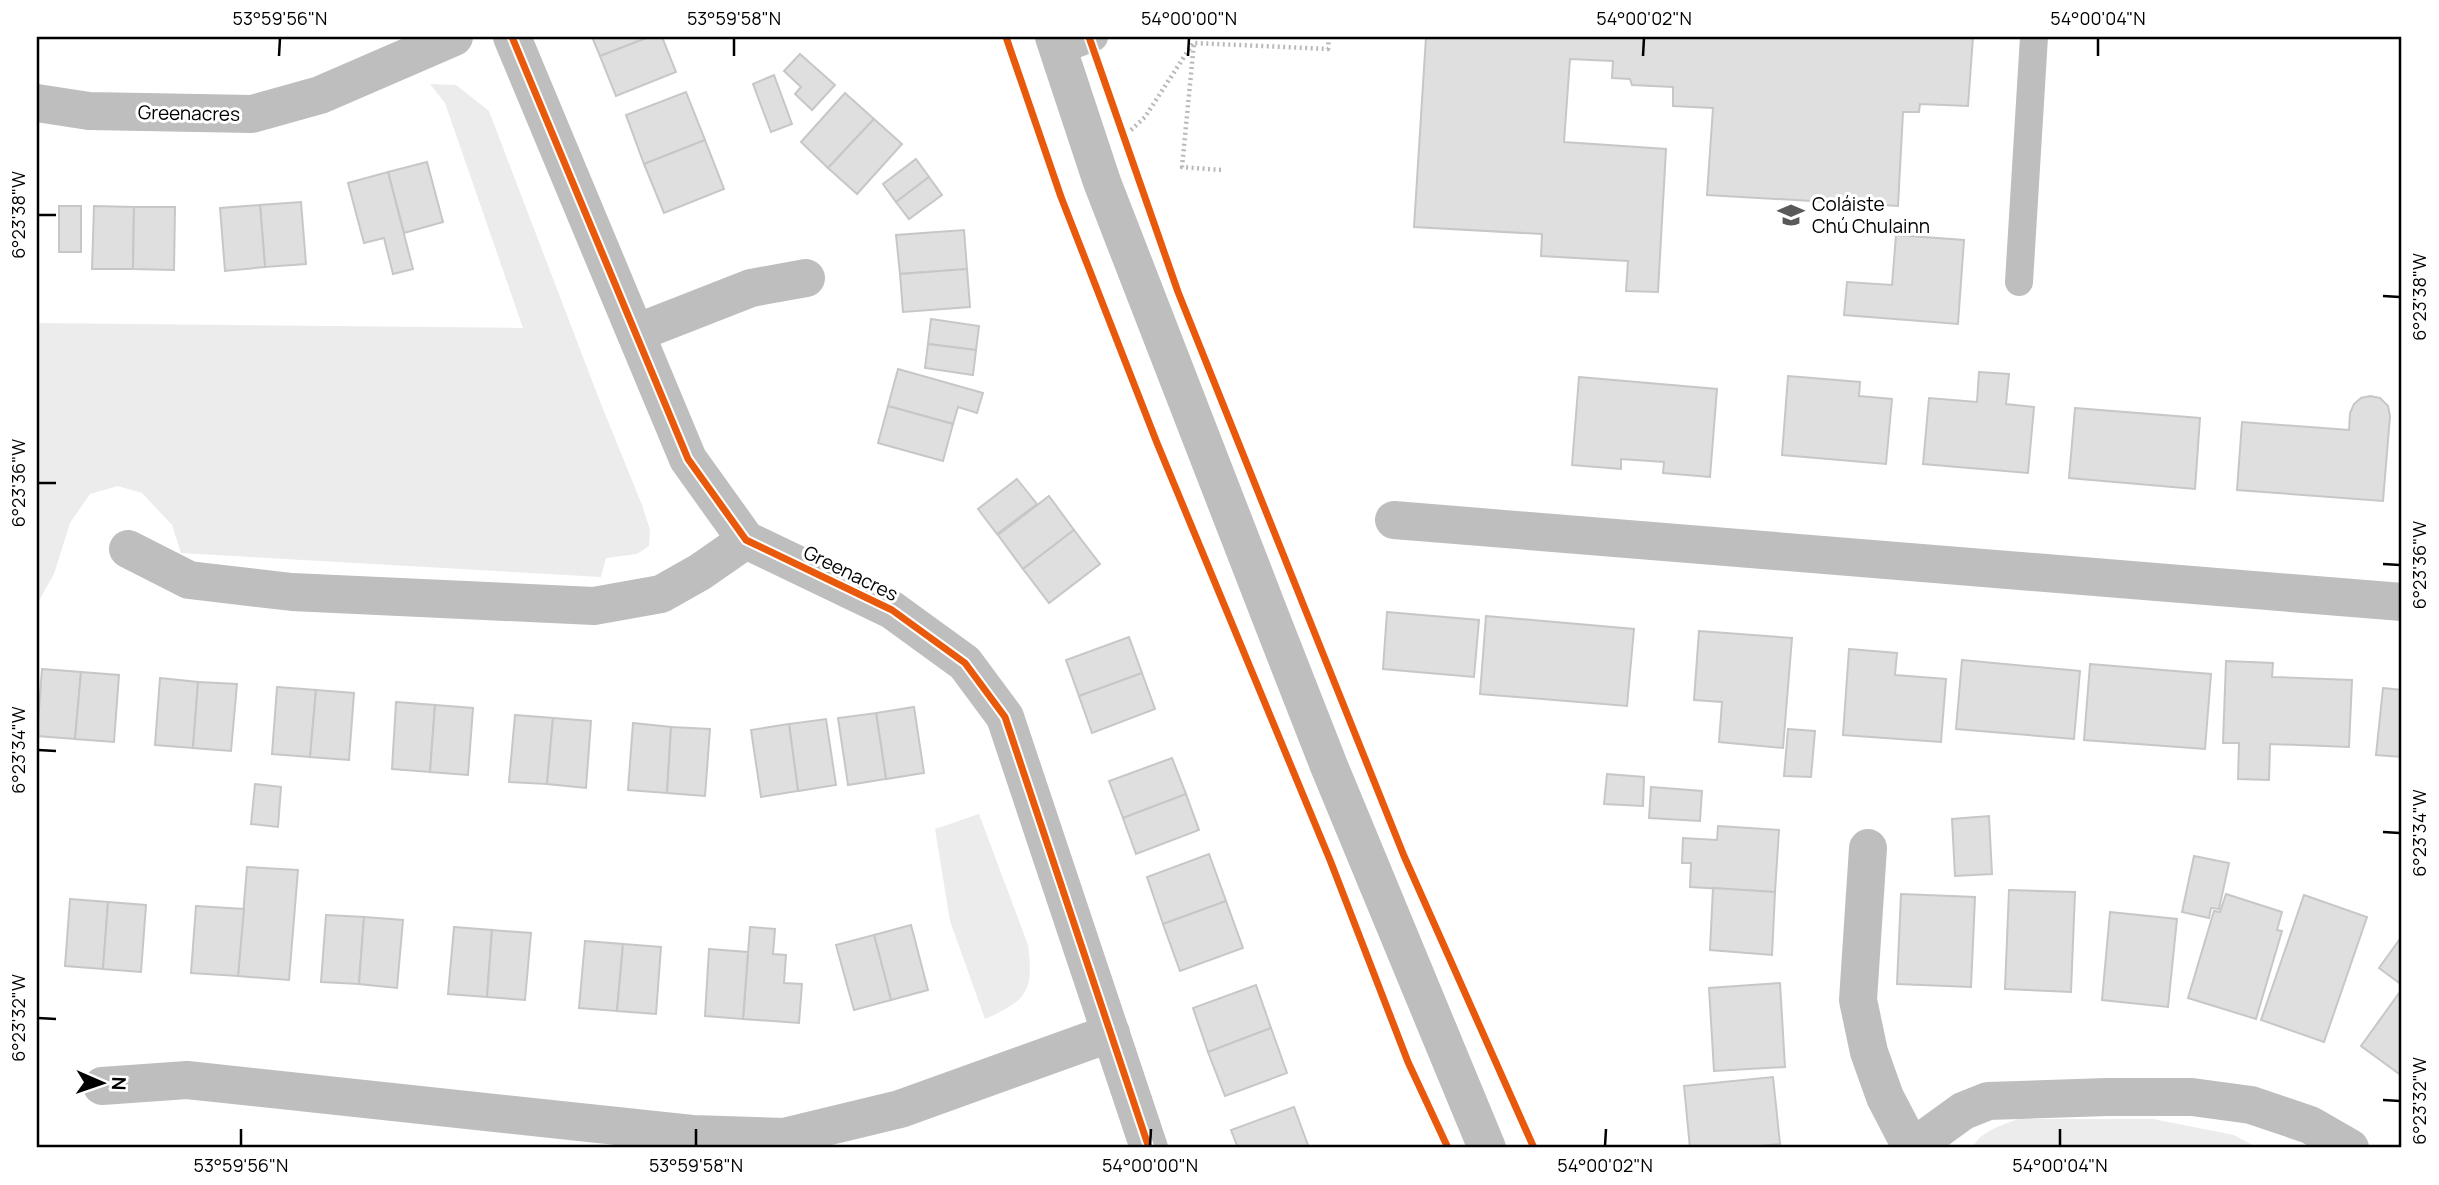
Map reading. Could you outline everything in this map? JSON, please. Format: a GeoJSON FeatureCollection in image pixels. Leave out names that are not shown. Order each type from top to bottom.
{"type":"FeatureCollection","features":[{"type":"Feature","properties":{"kind":"street","name":"Greenacres"},"geometry":{"type":"LineString","coordinates":[[37,103],[89,111],[253,114],[320,95],[454,37]]}},
{"type":"Feature","properties":{"kind":"street","name":"Greenacres"},"geometry":{"type":"LineString","coordinates":[[512,37],[688,458],[746,540],[892,610],[965,663],[1005,716],[1149,1148]]}},
{"type":"Feature","properties":{"kind":"street"},"geometry":{"type":"LineString","coordinates":[[1056,44],[1102,182],[1283,649],[1487,1148]]}},
{"type":"Feature","properties":{"kind":"street"},"geometry":{"type":"LineString","coordinates":[[636,333],[751,288],[806,278]]}},
{"type":"Feature","properties":{"kind":"street"},"geometry":{"type":"LineString","coordinates":[[1394,520],[2402,603]]}},
{"type":"Feature","properties":{"kind":"street"},"geometry":{"type":"LineString","coordinates":[[128,550],[189,580],[292,592],[594,606],[661,594],[700,572],[746,540]]}},
{"type":"Feature","properties":{"kind":"street"},"geometry":{"type":"LineString","coordinates":[[1868,848],[1858,1000],[1869,1052],[1885,1097],[1912,1148],[1964,1111],[1988,1101],[2192,1097],[2251,1105],[2310,1125],[2350,1148]]}},
{"type":"Feature","properties":{"kind":"street"},"geometry":{"type":"LineString","coordinates":[[102,1086],[187,1080],[692,1134],[784,1137],[900,1109],[1111,1033]]}},
{"type":"Feature","properties":{"kind":"lane"},"geometry":{"type":"LineString","coordinates":[[1056,44],[1094,37]]}},
{"type":"Feature","properties":{"kind":"lane"},"geometry":{"type":"LineString","coordinates":[[2020,282],[2034,37]]}},
{"type":"Feature","properties":{"kind":"path"},"geometry":{"type":"LineString","coordinates":[[1194,43],[1328,49],[1329,37]]}},
{"type":"Feature","properties":{"kind":"path"},"geometry":{"type":"LineString","coordinates":[[1123,137],[1144,117],[1194,43]]}},
{"type":"Feature","properties":{"kind":"path"},"geometry":{"type":"LineString","coordinates":[[1194,43],[1182,167],[1221,170]]}},
{"type":"Feature","properties":{"kind":"shaded area"},"geometry":{"type":"Polygon","coordinates":[[[430,84],[456,85],[489,111],[642,505],[650,530],[649,546],[637,554],[606,558],[601,577],[181,553],[172,525],[142,493],[118,486],[90,494],[70,523],[54,574],[37,604],[37,323],[523,328],[445,103],[430,84]]]}},
{"type":"Feature","properties":{"kind":"shaded area"},"geometry":{"type":"Polygon","coordinates":[[[979,814],[1028,945],[1030,961],[1028,984],[1019,1000],[985,1019],[950,921],[935,829],[979,814]]]}},
{"type":"Feature","properties":{"kind":"shaded area"},"geometry":{"type":"Polygon","coordinates":[[[2018,1119],[2153,1119],[2234,1135],[2258,1148],[1973,1148],[1985,1133],[2018,1119]]]}},
{"type":"Feature","properties":{"kind":"building"},"geometry":{"type":"Polygon","coordinates":[[[592,37],[649,37],[600,56],[592,37]]]}},
{"type":"Feature","properties":{"kind":"building"},"geometry":{"type":"Polygon","coordinates":[[[649,37],[662,37],[676,72],[616,96],[600,56],[649,37]]]}},
{"type":"Feature","properties":{"kind":"building"},"geometry":{"type":"Polygon","coordinates":[[[1426,37],[1973,37],[1968,106],[1920,104],[1919,112],[1903,112],[1898,206],[1707,195],[1713,108],[1673,106],[1673,87],[1632,85],[1630,79],[1612,78],[1613,61],[1570,59],[1564,142],[1666,149],[1658,292],[1626,291],[1628,261],[1541,256],[1542,234],[1414,227],[1426,37]]]}},
{"type":"Feature","properties":{"kind":"building"},"geometry":{"type":"Polygon","coordinates":[[[800,54],[835,85],[812,110],[795,94],[801,87],[784,71],[800,54]]]}},
{"type":"Feature","properties":{"kind":"building"},"geometry":{"type":"Polygon","coordinates":[[[774,75],[792,124],[771,132],[753,84],[774,75]]]}},
{"type":"Feature","properties":{"kind":"building"},"geometry":{"type":"Polygon","coordinates":[[[686,92],[705,140],[644,164],[626,115],[686,92]]]}},
{"type":"Feature","properties":{"kind":"building"},"geometry":{"type":"Polygon","coordinates":[[[845,93],[874,119],[828,168],[801,142],[845,93]]]}},
{"type":"Feature","properties":{"kind":"building"},"geometry":{"type":"Polygon","coordinates":[[[874,119],[902,144],[857,194],[828,168],[874,119]]]}},
{"type":"Feature","properties":{"kind":"building"},"geometry":{"type":"Polygon","coordinates":[[[705,140],[724,189],[664,213],[644,164],[705,140]]]}},
{"type":"Feature","properties":{"kind":"building"},"geometry":{"type":"Polygon","coordinates":[[[916,159],[929,177],[896,202],[883,184],[916,159]]]}},
{"type":"Feature","properties":{"kind":"building"},"geometry":{"type":"Polygon","coordinates":[[[427,162],[443,222],[404,233],[388,172],[427,162]]]}},
{"type":"Feature","properties":{"kind":"building"},"geometry":{"type":"Polygon","coordinates":[[[388,172],[413,269],[393,274],[384,238],[364,243],[348,183],[388,172]]]}},
{"type":"Feature","properties":{"kind":"building"},"geometry":{"type":"Polygon","coordinates":[[[929,177],[942,195],[909,219],[896,202],[929,177]]]}},
{"type":"Feature","properties":{"kind":"building"},"geometry":{"type":"Polygon","coordinates":[[[301,202],[306,264],[265,267],[260,205],[301,202]]]}},
{"type":"Feature","properties":{"kind":"building"},"geometry":{"type":"Polygon","coordinates":[[[260,205],[265,267],[225,271],[220,208],[260,205]]]}},
{"type":"Feature","properties":{"kind":"building"},"geometry":{"type":"Polygon","coordinates":[[[59,206],[81,206],[81,252],[59,252],[59,206]]]}},
{"type":"Feature","properties":{"kind":"building"},"geometry":{"type":"Polygon","coordinates":[[[94,206],[134,207],[133,269],[92,269],[94,206]]]}},
{"type":"Feature","properties":{"kind":"building"},"geometry":{"type":"Polygon","coordinates":[[[134,207],[175,207],[174,270],[133,269],[134,207]]]}},
{"type":"Feature","properties":{"kind":"building"},"geometry":{"type":"Polygon","coordinates":[[[964,230],[967,269],[900,274],[896,235],[964,230]]]}},
{"type":"Feature","properties":{"kind":"building"},"geometry":{"type":"Polygon","coordinates":[[[1896,235],[1964,240],[1958,324],[1844,315],[1847,282],[1892,285],[1896,235]]]}},
{"type":"Feature","properties":{"kind":"building"},"geometry":{"type":"Polygon","coordinates":[[[967,269],[970,307],[903,312],[900,274],[967,269]]]}},
{"type":"Feature","properties":{"kind":"building"},"geometry":{"type":"Polygon","coordinates":[[[931,319],[979,326],[976,350],[928,344],[931,319]]]}},
{"type":"Feature","properties":{"kind":"building"},"geometry":{"type":"Polygon","coordinates":[[[928,344],[976,350],[973,375],[925,368],[928,344]]]}},
{"type":"Feature","properties":{"kind":"building"},"geometry":{"type":"Polygon","coordinates":[[[898,369],[983,393],[977,413],[958,407],[953,424],[888,406],[898,369]]]}},
{"type":"Feature","properties":{"kind":"building"},"geometry":{"type":"Polygon","coordinates":[[[1979,372],[2009,374],[2006,404],[2034,407],[2028,473],[1923,464],[1929,398],[1977,402],[1979,372]]]}},
{"type":"Feature","properties":{"kind":"building"},"geometry":{"type":"Polygon","coordinates":[[[1788,376],[1860,382],[1859,396],[1892,399],[1886,464],[1782,455],[1788,376]]]}},
{"type":"Feature","properties":{"kind":"building"},"geometry":{"type":"Polygon","coordinates":[[[1579,377],[1717,389],[1710,477],[1663,473],[1664,462],[1621,459],[1621,469],[1572,465],[1579,377]]]}},
{"type":"Feature","properties":{"kind":"building"},"geometry":{"type":"Polygon","coordinates":[[[2361,398],[2380,398],[2388,406],[2390,416],[2383,501],[2237,490],[2242,422],[2349,430],[2350,413],[2354,404],[2361,398]]]}},
{"type":"Feature","properties":{"kind":"building"},"geometry":{"type":"Polygon","coordinates":[[[888,406],[953,424],[943,461],[878,443],[888,406]]]}},
{"type":"Feature","properties":{"kind":"building"},"geometry":{"type":"Polygon","coordinates":[[[2075,408],[2200,418],[2195,489],[2069,478],[2075,408]]]}},
{"type":"Feature","properties":{"kind":"building"},"geometry":{"type":"Polygon","coordinates":[[[1017,479],[1037,504],[997,534],[978,509],[1017,479]]]}},
{"type":"Feature","properties":{"kind":"building"},"geometry":{"type":"Polygon","coordinates":[[[1049,496],[1074,530],[1023,569],[998,535],[1049,496]]]}},
{"type":"Feature","properties":{"kind":"building"},"geometry":{"type":"Polygon","coordinates":[[[1074,530],[1100,564],[1049,603],[1023,569],[1074,530]]]}},
{"type":"Feature","properties":{"kind":"building"},"geometry":{"type":"Polygon","coordinates":[[[1387,612],[1479,620],[1474,677],[1383,669],[1387,612]]]}},
{"type":"Feature","properties":{"kind":"building"},"geometry":{"type":"Polygon","coordinates":[[[1486,616],[1634,629],[1627,706],[1480,694],[1486,616]]]}},
{"type":"Feature","properties":{"kind":"building"},"geometry":{"type":"Polygon","coordinates":[[[1699,631],[1792,638],[1783,748],[1719,742],[1722,702],[1694,700],[1699,631]]]}},
{"type":"Feature","properties":{"kind":"building"},"geometry":{"type":"Polygon","coordinates":[[[1129,637],[1142,673],[1079,696],[1066,660],[1129,637]]]}},
{"type":"Feature","properties":{"kind":"building"},"geometry":{"type":"Polygon","coordinates":[[[1849,649],[1897,653],[1895,675],[1946,679],[1941,742],[1843,735],[1849,649]]]}},
{"type":"Feature","properties":{"kind":"building"},"geometry":{"type":"Polygon","coordinates":[[[1962,660],[2080,671],[2074,739],[1956,729],[1962,660]]]}},
{"type":"Feature","properties":{"kind":"building"},"geometry":{"type":"Polygon","coordinates":[[[2226,661],[2273,663],[2272,677],[2352,680],[2349,747],[2270,744],[2269,780],[2238,779],[2239,743],[2223,743],[2226,661]]]}},
{"type":"Feature","properties":{"kind":"building"},"geometry":{"type":"Polygon","coordinates":[[[2090,664],[2211,674],[2205,749],[2084,740],[2090,664]]]}},
{"type":"Feature","properties":{"kind":"building"},"geometry":{"type":"Polygon","coordinates":[[[42,669],[81,672],[75,739],[37,736],[42,669]]]}},
{"type":"Feature","properties":{"kind":"building"},"geometry":{"type":"Polygon","coordinates":[[[81,672],[119,675],[114,742],[75,739],[81,672]]]}},
{"type":"Feature","properties":{"kind":"building"},"geometry":{"type":"Polygon","coordinates":[[[1142,673],[1155,709],[1092,733],[1079,696],[1142,673]]]}},
{"type":"Feature","properties":{"kind":"building"},"geometry":{"type":"Polygon","coordinates":[[[160,678],[198,682],[193,748],[155,745],[160,678]]]}},
{"type":"Feature","properties":{"kind":"building"},"geometry":{"type":"Polygon","coordinates":[[[198,682],[237,684],[231,751],[193,748],[198,682]]]}},
{"type":"Feature","properties":{"kind":"building"},"geometry":{"type":"Polygon","coordinates":[[[277,687],[316,690],[310,757],[272,754],[277,687]]]}},
{"type":"Feature","properties":{"kind":"building"},"geometry":{"type":"Polygon","coordinates":[[[2383,688],[2402,690],[2402,757],[2376,755],[2383,688]]]}},
{"type":"Feature","properties":{"kind":"building"},"geometry":{"type":"Polygon","coordinates":[[[316,690],[354,693],[349,760],[310,757],[316,690]]]}},
{"type":"Feature","properties":{"kind":"building"},"geometry":{"type":"Polygon","coordinates":[[[396,702],[435,705],[430,772],[392,769],[396,702]]]}},
{"type":"Feature","properties":{"kind":"building"},"geometry":{"type":"Polygon","coordinates":[[[435,705],[473,708],[468,775],[430,772],[435,705]]]}},
{"type":"Feature","properties":{"kind":"building"},"geometry":{"type":"Polygon","coordinates":[[[914,707],[924,773],[886,779],[876,713],[914,707]]]}},
{"type":"Feature","properties":{"kind":"building"},"geometry":{"type":"Polygon","coordinates":[[[876,713],[886,779],[848,785],[838,718],[876,713]]]}},
{"type":"Feature","properties":{"kind":"building"},"geometry":{"type":"Polygon","coordinates":[[[515,715],[553,718],[547,784],[509,782],[515,715]]]}},
{"type":"Feature","properties":{"kind":"building"},"geometry":{"type":"Polygon","coordinates":[[[553,718],[591,721],[586,788],[547,784],[553,718]]]}},
{"type":"Feature","properties":{"kind":"building"},"geometry":{"type":"Polygon","coordinates":[[[826,719],[836,785],[798,791],[789,724],[826,719]]]}},
{"type":"Feature","properties":{"kind":"building"},"geometry":{"type":"Polygon","coordinates":[[[633,723],[671,727],[667,793],[628,790],[633,723]]]}},
{"type":"Feature","properties":{"kind":"building"},"geometry":{"type":"Polygon","coordinates":[[[789,724],[798,791],[761,797],[751,730],[789,724]]]}},
{"type":"Feature","properties":{"kind":"building"},"geometry":{"type":"Polygon","coordinates":[[[671,727],[710,729],[705,796],[667,793],[671,727]]]}},
{"type":"Feature","properties":{"kind":"building"},"geometry":{"type":"Polygon","coordinates":[[[1788,729],[1815,731],[1811,777],[1784,776],[1788,729]]]}},
{"type":"Feature","properties":{"kind":"building"},"geometry":{"type":"Polygon","coordinates":[[[1172,758],[1186,794],[1123,818],[1109,781],[1172,758]]]}},
{"type":"Feature","properties":{"kind":"building"},"geometry":{"type":"Polygon","coordinates":[[[1607,774],[1644,777],[1643,806],[1604,804],[1607,774]]]}},
{"type":"Feature","properties":{"kind":"building"},"geometry":{"type":"Polygon","coordinates":[[[255,784],[281,787],[278,827],[251,824],[255,784]]]}},
{"type":"Feature","properties":{"kind":"building"},"geometry":{"type":"Polygon","coordinates":[[[1651,787],[1702,791],[1700,821],[1649,818],[1651,787]]]}},
{"type":"Feature","properties":{"kind":"building"},"geometry":{"type":"Polygon","coordinates":[[[1186,794],[1199,830],[1136,854],[1123,818],[1186,794]]]}},
{"type":"Feature","properties":{"kind":"building"},"geometry":{"type":"Polygon","coordinates":[[[1989,816],[1992,874],[1955,876],[1952,819],[1989,816]]]}},
{"type":"Feature","properties":{"kind":"building"},"geometry":{"type":"Polygon","coordinates":[[[1718,826],[1779,830],[1775,892],[1690,887],[1691,863],[1682,863],[1683,838],[1717,840],[1718,826]]]}},
{"type":"Feature","properties":{"kind":"building"},"geometry":{"type":"Polygon","coordinates":[[[1209,854],[1226,901],[1163,924],[1147,877],[1209,854]]]}},
{"type":"Feature","properties":{"kind":"building"},"geometry":{"type":"Polygon","coordinates":[[[2194,856],[2229,863],[2219,909],[2211,908],[2209,918],[2182,912],[2194,856]]]}},
{"type":"Feature","properties":{"kind":"building"},"geometry":{"type":"Polygon","coordinates":[[[247,867],[298,870],[289,980],[238,976],[247,867]]]}},
{"type":"Feature","properties":{"kind":"building"},"geometry":{"type":"Polygon","coordinates":[[[1713,888],[1775,892],[1772,955],[1710,950],[1713,888]]]}},
{"type":"Feature","properties":{"kind":"building"},"geometry":{"type":"Polygon","coordinates":[[[2009,890],[2075,892],[2071,992],[2005,989],[2009,890]]]}},
{"type":"Feature","properties":{"kind":"building"},"geometry":{"type":"Polygon","coordinates":[[[1901,894],[1975,897],[1971,987],[1897,984],[1901,894]]]}},
{"type":"Feature","properties":{"kind":"building"},"geometry":{"type":"Polygon","coordinates":[[[2226,894],[2282,912],[2277,930],[2282,931],[2256,1019],[2188,998],[2214,911],[2220,912],[2226,894]]]}},
{"type":"Feature","properties":{"kind":"building"},"geometry":{"type":"Polygon","coordinates":[[[2304,895],[2367,917],[2324,1042],[2261,1020],[2304,895]]]}},
{"type":"Feature","properties":{"kind":"building"},"geometry":{"type":"Polygon","coordinates":[[[70,899],[108,902],[103,969],[65,966],[70,899]]]}},
{"type":"Feature","properties":{"kind":"building"},"geometry":{"type":"Polygon","coordinates":[[[1226,901],[1243,948],[1180,971],[1163,924],[1226,901]]]}},
{"type":"Feature","properties":{"kind":"building"},"geometry":{"type":"Polygon","coordinates":[[[108,902],[146,905],[141,972],[103,969],[108,902]]]}},
{"type":"Feature","properties":{"kind":"building"},"geometry":{"type":"Polygon","coordinates":[[[196,906],[244,909],[238,976],[191,973],[196,906]]]}},
{"type":"Feature","properties":{"kind":"building"},"geometry":{"type":"Polygon","coordinates":[[[2110,912],[2177,919],[2168,1007],[2102,1000],[2110,912]]]}},
{"type":"Feature","properties":{"kind":"building"},"geometry":{"type":"Polygon","coordinates":[[[326,915],[364,917],[359,984],[321,982],[326,915]]]}},
{"type":"Feature","properties":{"kind":"building"},"geometry":{"type":"Polygon","coordinates":[[[364,917],[403,920],[397,988],[359,984],[364,917]]]}},
{"type":"Feature","properties":{"kind":"building"},"geometry":{"type":"Polygon","coordinates":[[[911,925],[928,990],[891,1000],[874,935],[911,925]]]}},
{"type":"Feature","properties":{"kind":"building"},"geometry":{"type":"Polygon","coordinates":[[[454,927],[492,930],[487,997],[448,994],[454,927]]]}},
{"type":"Feature","properties":{"kind":"building"},"geometry":{"type":"Polygon","coordinates":[[[750,927],[775,929],[773,954],[786,955],[784,983],[802,984],[799,1023],[743,1019],[750,927]]]}},
{"type":"Feature","properties":{"kind":"building"},"geometry":{"type":"Polygon","coordinates":[[[492,930],[531,933],[525,1000],[487,997],[492,930]]]}},
{"type":"Feature","properties":{"kind":"building"},"geometry":{"type":"Polygon","coordinates":[[[874,935],[891,1000],[854,1010],[836,945],[874,935]]]}},
{"type":"Feature","properties":{"kind":"building"},"geometry":{"type":"Polygon","coordinates":[[[2402,936],[2402,985],[2379,968],[2402,936]]]}},
{"type":"Feature","properties":{"kind":"building"},"geometry":{"type":"Polygon","coordinates":[[[585,941],[623,944],[617,1011],[579,1008],[585,941]]]}},
{"type":"Feature","properties":{"kind":"building"},"geometry":{"type":"Polygon","coordinates":[[[623,944],[661,947],[656,1014],[617,1011],[623,944]]]}},
{"type":"Feature","properties":{"kind":"building"},"geometry":{"type":"Polygon","coordinates":[[[709,949],[748,952],[743,1019],[705,1016],[709,949]]]}},
{"type":"Feature","properties":{"kind":"building"},"geometry":{"type":"Polygon","coordinates":[[[1780,983],[1785,1067],[1714,1071],[1709,988],[1780,983]]]}},
{"type":"Feature","properties":{"kind":"building"},"geometry":{"type":"Polygon","coordinates":[[[1256,985],[1271,1028],[1208,1052],[1193,1008],[1256,985]]]}},
{"type":"Feature","properties":{"kind":"building"},"geometry":{"type":"Polygon","coordinates":[[[2402,989],[2402,1076],[2361,1046],[2402,989]]]}},
{"type":"Feature","properties":{"kind":"building"},"geometry":{"type":"Polygon","coordinates":[[[1271,1028],[1287,1073],[1225,1096],[1208,1052],[1271,1028]]]}},
{"type":"Feature","properties":{"kind":"building"},"geometry":{"type":"Polygon","coordinates":[[[1773,1077],[1780,1144],[1738,1148],[1690,1148],[1684,1086],[1773,1077]]]}},
{"type":"Feature","properties":{"kind":"building"},"geometry":{"type":"Polygon","coordinates":[[[1294,1107],[1309,1148],[1238,1148],[1231,1130],[1294,1107]]]}},
{"type":"Feature","properties":{"kind":"cycle path"},"geometry":{"type":"LineString","coordinates":[[512,37],[688,459],[746,540],[892,610],[965,663],[1005,717],[1149,1148]]}},
{"type":"Feature","properties":{"kind":"cycle path"},"geometry":{"type":"LineString","coordinates":[[1006,37],[1061,197],[1157,443],[1330,860],[1408,1062],[1448,1148]]}},
{"type":"Feature","properties":{"kind":"cycle path"},"geometry":{"type":"LineString","coordinates":[[1089,37],[1178,292],[1404,856],[1534,1148]]}},
{"type":"Feature","properties":{"kind":"place","name":"Coláiste Chú Chulainn"},"geometry":{"type":"Point","coordinates":[1791,215]}}]}
